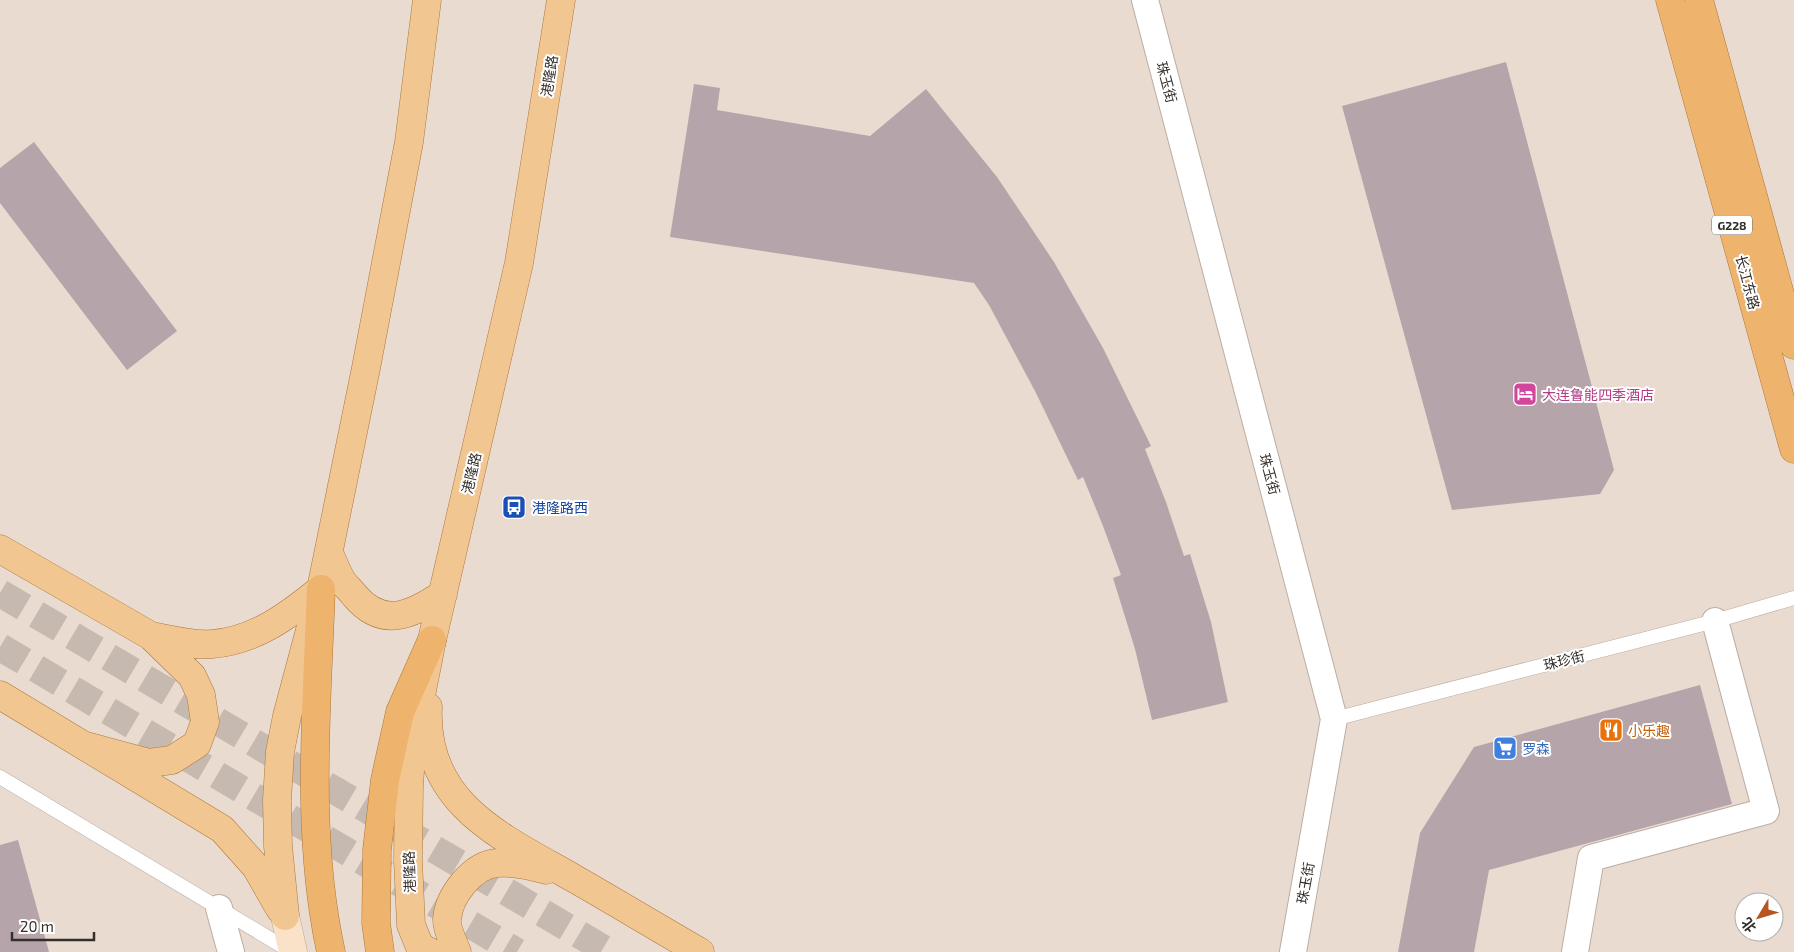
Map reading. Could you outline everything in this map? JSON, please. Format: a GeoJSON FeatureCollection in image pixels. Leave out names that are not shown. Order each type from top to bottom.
{"type":"FeatureCollection","features":[{"type":"Feature","properties":{"kind":"highway","name":"长江东路"},"geometry":{"type":"LineString","coordinates":[[1670,0],[1794,449]]}},
{"type":"Feature","properties":{"kind":"highway","name":"长江东路"},"geometry":{"type":"LineString","coordinates":[[1698,0],[1794,345]]}},
{"type":"Feature","properties":{"kind":"highway"},"geometry":{"type":"LineString","coordinates":[[322,589],[316,732],[316,824],[318,881],[325,946]]}},
{"type":"Feature","properties":{"kind":"highway"},"geometry":{"type":"LineString","coordinates":[[380,952],[376,923],[377,850],[385,780],[400,712],[432,640]]}},
{"type":"Feature","properties":{"kind":"main road"},"geometry":{"type":"LineString","coordinates":[[292,952],[285,916],[278,846],[280,752],[287,716],[322,589],[366,368],[409,142],[427,0]]}},
{"type":"Feature","properties":{"kind":"main road","name":"港隆路"},"geometry":{"type":"LineString","coordinates":[[424,950],[411,925],[408,860],[412,741],[432,640],[519,262],[561,0]]}},
{"type":"Feature","properties":{"kind":"main road"},"geometry":{"type":"LineString","coordinates":[[0,549],[151,636],[192,676],[201,694],[205,722],[197,744],[172,760],[149,763],[86,746]]}},
{"type":"Feature","properties":{"kind":"main road"},"geometry":{"type":"LineString","coordinates":[[329,553],[343,583],[361,603],[375,613],[390,616],[405,614],[425,606],[443,594]]}},
{"type":"Feature","properties":{"kind":"main road"},"geometry":{"type":"LineString","coordinates":[[151,636],[212,644],[239,639],[268,627],[294,611],[322,589]]}},
{"type":"Feature","properties":{"kind":"main road"},"geometry":{"type":"LineString","coordinates":[[432,640],[428,723],[434,754],[446,783],[468,812],[501,837],[700,952]]}},
{"type":"Feature","properties":{"kind":"main road"},"geometry":{"type":"LineString","coordinates":[[0,695],[222,828],[256,867],[285,916]]}},
{"type":"Feature","properties":{"kind":"main road"},"geometry":{"type":"LineString","coordinates":[[457,952],[446,920],[455,894],[472,873],[495,863],[530,865],[576,880]]}},
{"type":"Feature","properties":{"kind":"street","name":"珠玉街"},"geometry":{"type":"LineString","coordinates":[[1145,0],[1334,719],[1293,952]]}},
{"type":"Feature","properties":{"kind":"street"},"geometry":{"type":"LineString","coordinates":[[1575,952],[1591,858],[1766,810],[1716,621]]}},
{"type":"Feature","properties":{"kind":"street"},"geometry":{"type":"LineString","coordinates":[[219,908],[231,952]]}},
{"type":"Feature","properties":{"kind":"lane","name":"珠珍街"},"geometry":{"type":"LineString","coordinates":[[1334,719],[1716,621],[1794,598]]}},
{"type":"Feature","properties":{"kind":"lane"},"geometry":{"type":"LineString","coordinates":[[0,777],[292,952]]}},
{"type":"Feature","properties":{"kind":"building"},"geometry":{"type":"Polygon","coordinates":[[[1506,62],[1614,470],[1600,494],[1452,510],[1342,106],[1506,62]]]}},
{"type":"Feature","properties":{"kind":"building"},"geometry":{"type":"Polygon","coordinates":[[[694,84],[720,88],[717,110],[870,136],[926,89],[997,177],[1054,262],[1103,348],[1151,446],[1145,449],[1166,502],[1184,556],[1190,554],[1211,622],[1228,702],[1152,720],[1135,649],[1113,578],[1121,575],[1103,526],[1083,477],[1078,480],[1036,393],[989,305],[974,283],[670,237],[694,84]]]}},
{"type":"Feature","properties":{"kind":"building"},"geometry":{"type":"Polygon","coordinates":[[[34,142],[177,331],[127,370],[0,203],[0,168],[34,142]]]}},
{"type":"Feature","properties":{"kind":"building"},"geometry":{"type":"Polygon","coordinates":[[[1700,685],[1732,804],[1489,870],[1474,952],[1398,952],[1420,833],[1474,747],[1700,685]]]}},
{"type":"Feature","properties":{"kind":"building"},"geometry":{"type":"Polygon","coordinates":[[[18,840],[49,952],[0,952],[0,845],[18,840]]]}},
{"type":"Feature","properties":{"kind":"tunnel"},"geometry":{"type":"LineString","coordinates":[[0,593],[609,952]]}},
{"type":"Feature","properties":{"kind":"tunnel"},"geometry":{"type":"LineString","coordinates":[[0,647],[517,952]]}},
{"type":"Feature","properties":{"kind":"place","name":"大连鲁能四季酒店"},"geometry":{"type":"Point","coordinates":[1525,394]}},
{"type":"Feature","properties":{"kind":"place","name":"港隆路西"},"geometry":{"type":"Point","coordinates":[514,507]}},
{"type":"Feature","properties":{"kind":"place","name":"小乐趣"},"geometry":{"type":"Point","coordinates":[1611,730]}},
{"type":"Feature","properties":{"kind":"place","name":"罗森"},"geometry":{"type":"Point","coordinates":[1505,748]}}]}
